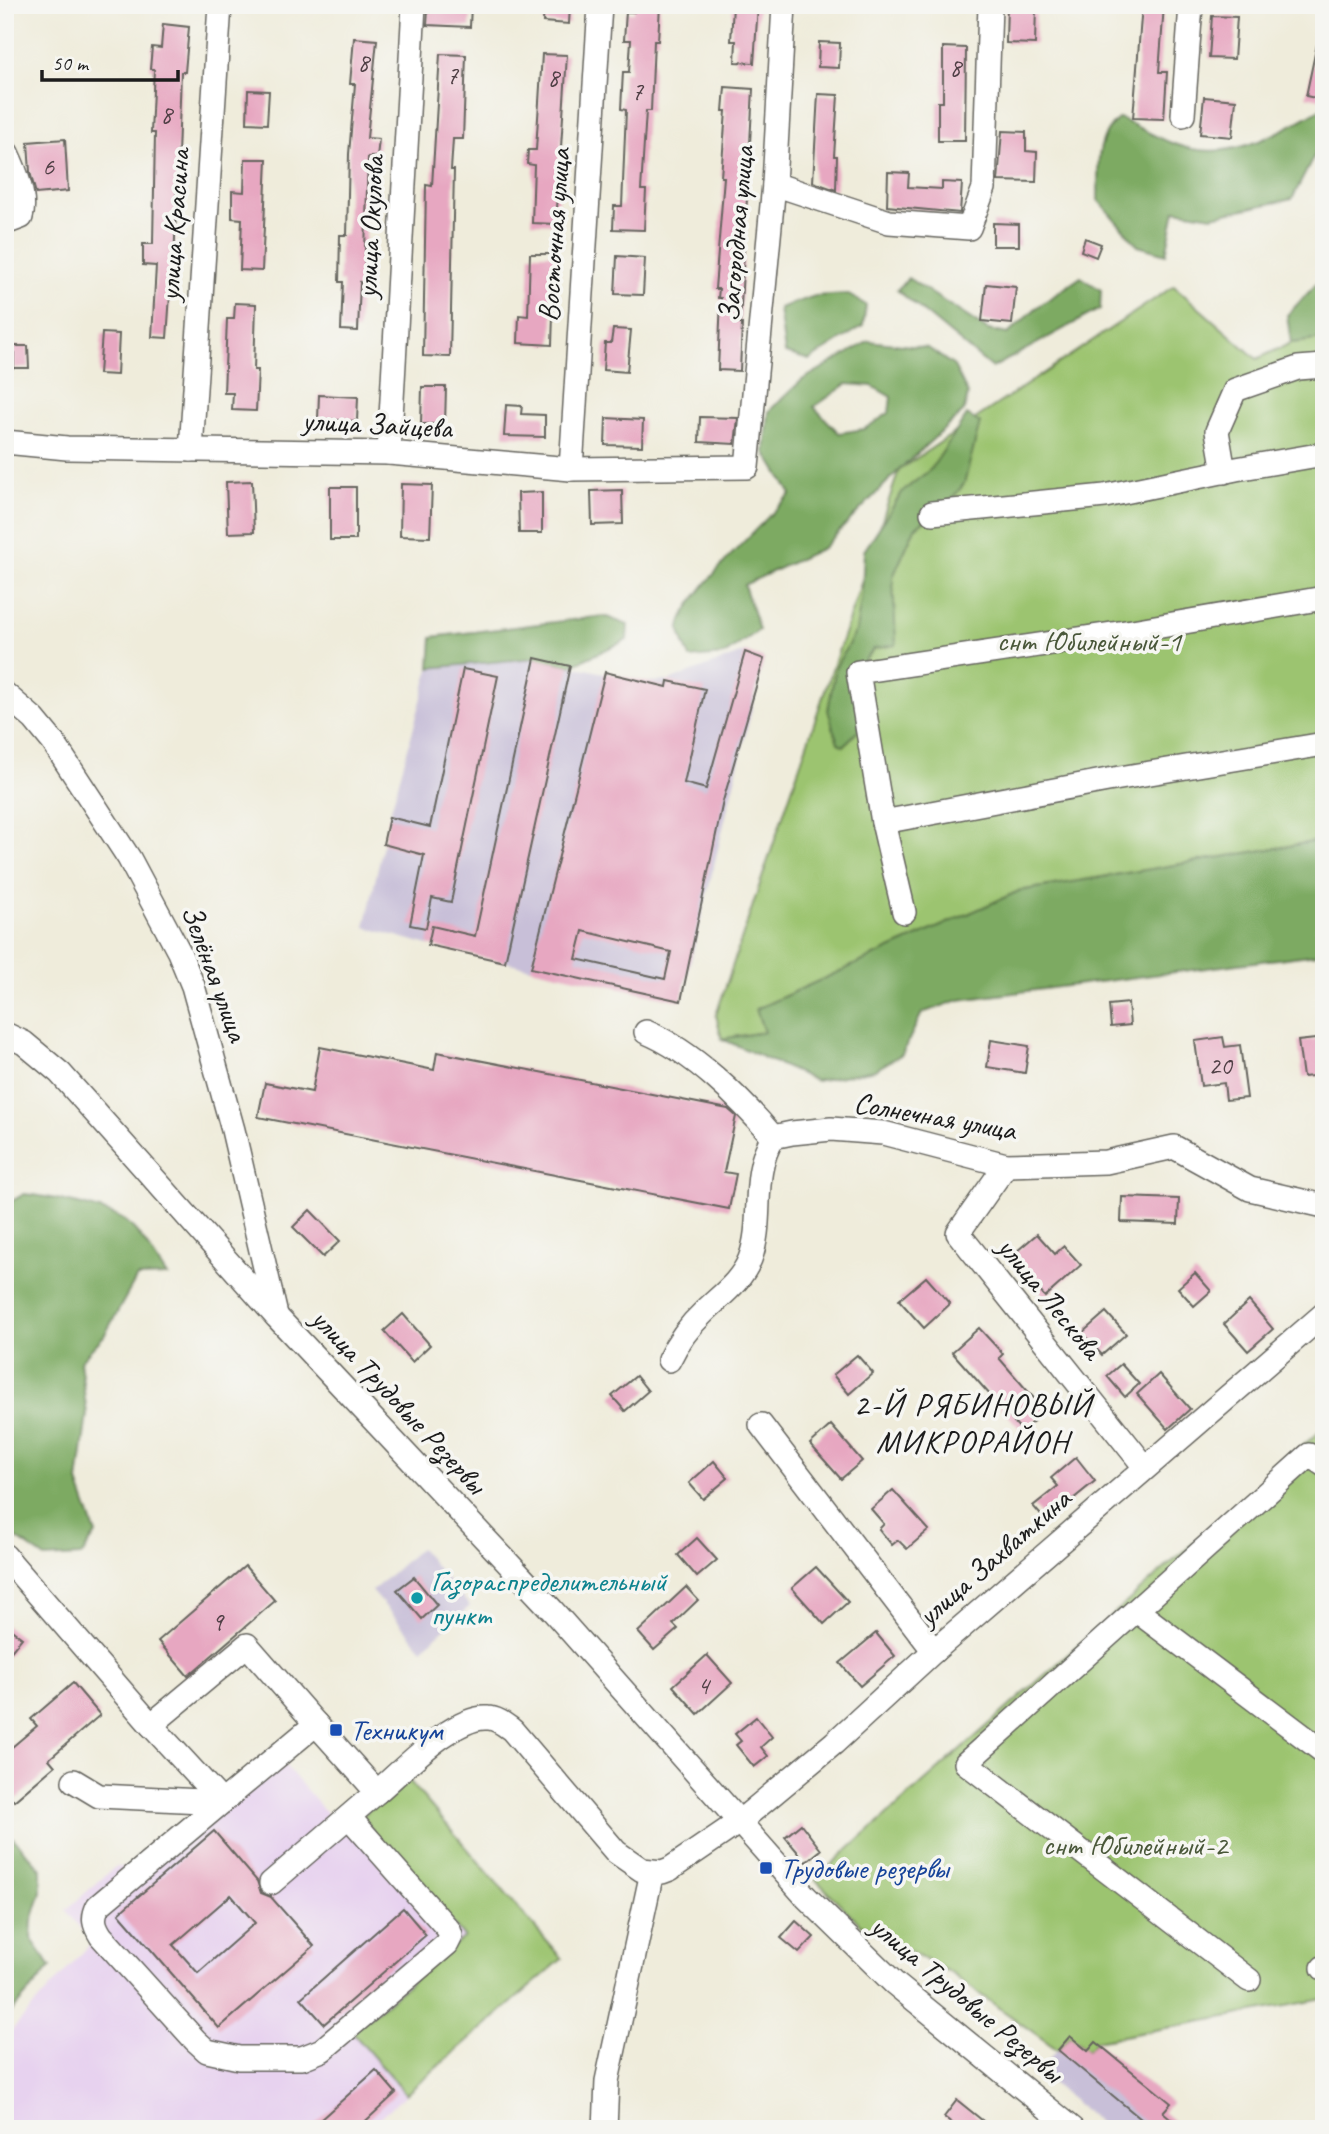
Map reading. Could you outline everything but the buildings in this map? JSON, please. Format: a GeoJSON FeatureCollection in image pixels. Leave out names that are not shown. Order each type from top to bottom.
{"type":"FeatureCollection","features":[{"type":"Feature","properties":{"kind":"street","name":"улица Красина"},"geometry":{"type":"LineString","coordinates":[[191,450],[220,5]]}},
{"type":"Feature","properties":{"kind":"street","name":"улица Окулова"},"geometry":{"type":"LineString","coordinates":[[389,453],[414,5]]}},
{"type":"Feature","properties":{"kind":"street","name":"Восточная улица"},"geometry":{"type":"LineString","coordinates":[[571,468],[600,5]]}},
{"type":"Feature","properties":{"kind":"street","name":"Загородная улица"},"geometry":{"type":"LineString","coordinates":[[747,467],[774,184],[784,5]]}},
{"type":"Feature","properties":{"kind":"street"},"geometry":{"type":"LineString","coordinates":[[774,184],[889,222],[969,228],[984,188],[990,5]]}},
{"type":"Feature","properties":{"kind":"street"},"geometry":{"type":"LineString","coordinates":[[1183,116],[1191,5]]}},
{"type":"Feature","properties":{"kind":"street"},"geometry":{"type":"LineString","coordinates":[[5,223],[21,217],[24,209],[15,170],[7,152]]}},
{"type":"Feature","properties":{"kind":"street"},"geometry":{"type":"LineString","coordinates":[[1224,472],[1217,431],[1235,390],[1298,368],[1324,366]]}},
{"type":"Feature","properties":{"kind":"street","name":"улица Зайцева"},"geometry":{"type":"LineString","coordinates":[[5,442],[67,448],[389,453],[571,468],[747,467]]}},
{"type":"Feature","properties":{"kind":"street"},"geometry":{"type":"LineString","coordinates":[[932,513],[1105,496],[1324,454]]}},
{"type":"Feature","properties":{"kind":"street"},"geometry":{"type":"LineString","coordinates":[[904,912],[883,822],[858,672],[1132,631],[1324,598]]}},
{"type":"Feature","properties":{"kind":"street","name":"Зелёная улица"},"geometry":{"type":"LineString","coordinates":[[5,694],[34,719],[53,742],[129,858],[179,952],[193,986],[233,1130],[277,1317]]}},
{"type":"Feature","properties":{"kind":"street"},"geometry":{"type":"LineString","coordinates":[[883,822],[1108,780],[1324,744]]}},
{"type":"Feature","properties":{"kind":"street"},"geometry":{"type":"LineString","coordinates":[[646,1032],[679,1050],[738,1098],[773,1138],[765,1151],[759,1174],[750,1260],[732,1286],[689,1327],[669,1360]]}},
{"type":"Feature","properties":{"kind":"street","name":"улица Трудовые Резервы"},"geometry":{"type":"LineString","coordinates":[[5,1034],[24,1043],[60,1073],[277,1317],[552,1610],[815,1907],[894,1983],[1073,2129]]}},
{"type":"Feature","properties":{"kind":"street","name":"Солнечная улица"},"geometry":{"type":"LineString","coordinates":[[773,1138],[831,1129],[883,1133],[1006,1165],[1106,1163],[1174,1147],[1250,1189],[1324,1206]]}},
{"type":"Feature","properties":{"kind":"street","name":"улица Лескова"},"geometry":{"type":"LineString","coordinates":[[1006,1165],[958,1233],[1145,1467]]}},
{"type":"Feature","properties":{"kind":"street","name":"улица Захваткина"},"geometry":{"type":"LineString","coordinates":[[739,1822],[834,1743],[934,1651],[1324,1314]]}},
{"type":"Feature","properties":{"kind":"street"},"geometry":{"type":"LineString","coordinates":[[761,1425],[934,1651]]}},
{"type":"Feature","properties":{"kind":"street"},"geometry":{"type":"LineString","coordinates":[[1249,1980],[965,1763],[1309,1455],[1324,1465]]}},
{"type":"Feature","properties":{"kind":"street"},"geometry":{"type":"LineString","coordinates":[[5,1556],[151,1725],[222,1802]]}},
{"type":"Feature","properties":{"kind":"street"},"geometry":{"type":"LineString","coordinates":[[1137,1611],[1324,1752]]}},
{"type":"Feature","properties":{"kind":"street"},"geometry":{"type":"LineString","coordinates":[[151,1725],[247,1645],[377,1792]]}},
{"type":"Feature","properties":{"kind":"street"},"geometry":{"type":"LineString","coordinates":[[271,1883],[453,1729],[471,1719],[490,1717],[512,1730],[616,1852],[642,1870],[662,1872],[680,1864],[739,1822]]}},
{"type":"Feature","properties":{"kind":"street"},"geometry":{"type":"LineString","coordinates":[[316,1724],[98,1906],[93,1915],[94,1923],[101,1936],[207,2051],[239,2058],[302,2058],[322,2050],[447,1944],[451,1936],[445,1924],[349,1816]]}},
{"type":"Feature","properties":{"kind":"street"},"geometry":{"type":"LineString","coordinates":[[74,1781],[99,1796],[222,1802]]}},
{"type":"Feature","properties":{"kind":"street"},"geometry":{"type":"LineString","coordinates":[[605,2129],[607,2081],[652,1872]]}},
{"type":"Feature","properties":{"kind":"shaded area"},"geometry":{"type":"Polygon","coordinates":[[[745,652],[764,659],[681,1001],[428,945],[365,927],[389,817],[430,668],[535,658],[646,682],[669,681],[745,652]]]}},
{"type":"Feature","properties":{"kind":"shaded area","name":"Газораспределительный пункт"},"geometry":{"type":"Polygon","coordinates":[[[420,1548],[470,1606],[422,1649],[372,1591],[420,1548]]]}},
{"type":"Feature","properties":{"kind":"shaded area"},"geometry":{"type":"Polygon","coordinates":[[[284,1764],[343,1832],[361,1817],[562,1959],[367,2129],[5,2129],[5,2038],[92,1942],[66,1910],[115,1867],[129,1867],[284,1764]]]}},
{"type":"Feature","properties":{"kind":"shaded area"},"geometry":{"type":"Polygon","coordinates":[[[1070,2036],[1096,2042],[1171,2103],[1163,2112],[1183,2129],[1107,2129],[1038,2071],[1070,2036]]]}},
{"type":"Feature","properties":{"kind":"green space"},"geometry":{"type":"Polygon","coordinates":[[[1324,107],[1324,137],[1292,199],[1212,216],[1175,210],[1166,254],[1138,246],[1098,200],[1101,145],[1111,126],[1119,118],[1178,145],[1216,151],[1249,145],[1264,139],[1324,107]]]}},
{"type":"Feature","properties":{"kind":"green space"},"geometry":{"type":"Polygon","coordinates":[[[1324,276],[1324,339],[1291,343],[1287,315],[1324,276]]]}},
{"type":"Feature","properties":{"kind":"green space"},"geometry":{"type":"Polygon","coordinates":[[[1081,277],[1101,290],[1100,309],[992,368],[897,290],[908,278],[988,330],[1008,334],[1036,308],[1081,277]]]}},
{"type":"Feature","properties":{"kind":"green space","name":"снт Юбилейный-1"},"geometry":{"type":"Polygon","coordinates":[[[1174,286],[1257,359],[1291,343],[1324,339],[1324,840],[1019,891],[756,1009],[764,1032],[722,1039],[716,1015],[899,470],[1174,286]]]}},
{"type":"Feature","properties":{"kind":"green space"},"geometry":{"type":"Polygon","coordinates":[[[847,294],[866,305],[863,326],[809,360],[785,353],[779,308],[815,296],[847,294]]]}},
{"type":"Feature","properties":{"kind":"green space"},"geometry":{"type":"Polygon","coordinates":[[[869,341],[928,348],[954,366],[968,394],[964,411],[899,470],[823,548],[744,585],[759,630],[724,655],[690,658],[680,631],[685,613],[728,558],[791,494],[765,452],[769,411],[802,380],[869,341]],[[847,384],[814,407],[839,433],[864,429],[889,413],[891,397],[872,386],[847,384]]]}},
{"type":"Feature","properties":{"kind":"green space"},"geometry":{"type":"Polygon","coordinates":[[[967,415],[980,423],[964,484],[951,500],[915,528],[893,577],[896,645],[874,649],[864,661],[859,729],[844,746],[838,743],[828,710],[836,666],[856,631],[862,593],[864,551],[903,491],[931,469],[967,415]]]}},
{"type":"Feature","properties":{"kind":"green space"},"geometry":{"type":"Polygon","coordinates":[[[604,616],[628,625],[627,640],[570,666],[535,658],[430,668],[432,637],[604,616]]]}},
{"type":"Feature","properties":{"kind":"green space"},"geometry":{"type":"Polygon","coordinates":[[[1324,840],[1324,953],[959,1000],[922,1013],[902,1054],[875,1070],[816,1081],[722,1039],[764,1032],[756,1009],[1019,891],[1324,840]]]}},
{"type":"Feature","properties":{"kind":"green space"},"geometry":{"type":"Polygon","coordinates":[[[24,1194],[78,1204],[120,1218],[139,1235],[167,1276],[137,1277],[104,1336],[80,1361],[87,1414],[78,1482],[96,1534],[81,1556],[45,1558],[5,1530],[5,1205],[24,1194]]]}},
{"type":"Feature","properties":{"kind":"green space","name":"снт Юбилейный-2"},"geometry":{"type":"Polygon","coordinates":[[[1324,1427],[1324,1999],[1096,2041],[1088,2051],[1070,2036],[1058,2050],[949,1972],[860,1924],[815,1879],[1324,1427]]]}},
{"type":"Feature","properties":{"kind":"green space"},"geometry":{"type":"Polygon","coordinates":[[[406,1777],[562,1959],[406,2094],[352,2032],[464,1937],[361,1817],[406,1777]]]}},
{"type":"Feature","properties":{"kind":"green space"},"geometry":{"type":"Polygon","coordinates":[[[5,1829],[41,1869],[41,1892],[32,1921],[31,1938],[51,1967],[5,2019],[5,1829]]]}},
{"type":"Feature","properties":{"kind":"place","name":"Газораспределительный пункт"},"geometry":{"type":"Point","coordinates":[417,1598]}},
{"type":"Feature","properties":{"kind":"place","name":"Техникум"},"geometry":{"type":"Point","coordinates":[336,1730]}},
{"type":"Feature","properties":{"kind":"place","name":"Трудовые резервы"},"geometry":{"type":"Point","coordinates":[766,1868]}},
{"type":"Feature","properties":{"kind":"district","name":"2-Й РЯБИНОВЫЙ МИКРОРАЙОН"},"geometry":{"type":"Point","coordinates":[973,1422]}}]}
